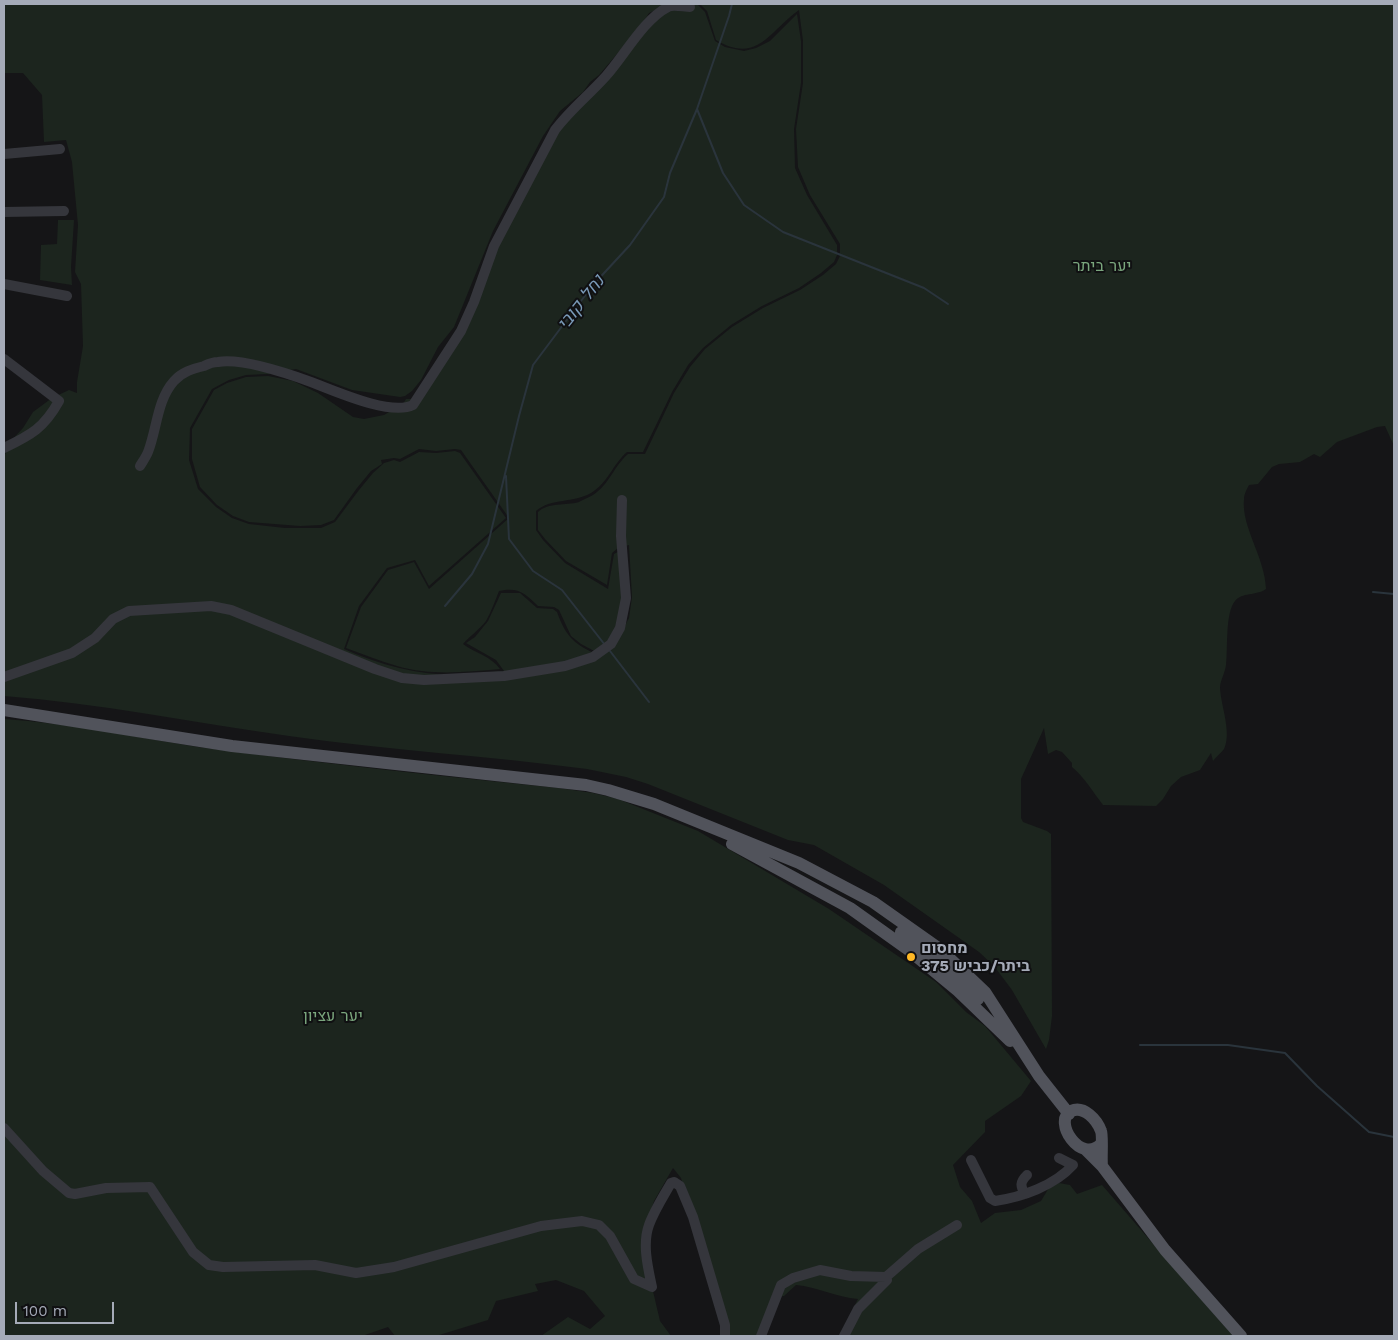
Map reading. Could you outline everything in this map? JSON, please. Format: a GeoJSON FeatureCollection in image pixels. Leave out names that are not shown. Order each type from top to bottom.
{"type":"FeatureCollection","features":[{"type":"Feature","properties":{"kind":"main road"},"geometry":{"type":"LineString","coordinates":[[4,706],[28,713]]}},
{"type":"Feature","properties":{"kind":"main road"},"geometry":{"type":"LineString","coordinates":[[4,710],[232,746],[586,785],[631,797],[680,815],[799,863],[909,937],[966,986],[1016,1039],[1039,1076],[1069,1114]]}},
{"type":"Feature","properties":{"kind":"main road"},"geometry":{"type":"LineString","coordinates":[[680,815],[850,908],[906,948],[958,991],[1027,1058]]}},
{"type":"Feature","properties":{"kind":"main road"},"geometry":{"type":"LineString","coordinates":[[1102,1166],[1102,1132],[1097,1123],[1088,1113],[1079,1110],[1071,1112],[1066,1117],[1064,1124],[1067,1133],[1076,1145],[1086,1150],[1102,1166],[1165,1250],[1241,1336]]}},
{"type":"Feature","properties":{"kind":"main road"},"geometry":{"type":"LineString","coordinates":[[1086,1150],[1092,1150],[1101,1144]]}},
{"type":"Feature","properties":{"kind":"street"},"geometry":{"type":"LineString","coordinates":[[140,466],[148,452],[166,391],[173,382],[189,370],[220,361],[244,363],[300,378],[334,392],[380,405],[407,408],[413,404],[461,331],[474,302],[494,246],[555,130],[607,75],[653,16],[670,6],[690,8]]}},
{"type":"Feature","properties":{"kind":"street"},"geometry":{"type":"LineString","coordinates":[[4,154],[60,149]]}},
{"type":"Feature","properties":{"kind":"street"},"geometry":{"type":"LineString","coordinates":[[4,212],[64,211]]}},
{"type":"Feature","properties":{"kind":"street"},"geometry":{"type":"LineString","coordinates":[[4,284],[67,296]]}},
{"type":"Feature","properties":{"kind":"street"},"geometry":{"type":"LineString","coordinates":[[4,360],[59,401],[43,425],[4,448]]}},
{"type":"Feature","properties":{"kind":"street"},"geometry":{"type":"LineString","coordinates":[[4,677],[72,653],[95,638],[112,620],[129,611],[211,606],[232,610],[375,669],[402,678],[424,680],[504,676],[565,666],[593,657],[611,644],[620,628],[626,598],[621,536],[622,500]]}},
{"type":"Feature","properties":{"kind":"street"},"geometry":{"type":"LineString","coordinates":[[4,1128],[43,1171],[69,1193],[75,1194],[106,1188],[150,1187],[193,1252],[209,1265],[223,1268],[315,1265],[356,1273],[374,1271],[541,1226],[582,1221],[599,1225],[610,1236],[634,1279],[652,1287],[647,1267],[646,1246],[648,1226],[671,1183],[674,1182],[680,1186],[693,1217],[725,1325],[725,1336]]}},
{"type":"Feature","properties":{"kind":"street"},"geometry":{"type":"LineString","coordinates":[[971,1160],[990,1198],[995,1201],[1014,1198],[1042,1187],[1066,1174],[1073,1166],[1059,1158]]}},
{"type":"Feature","properties":{"kind":"street"},"geometry":{"type":"LineString","coordinates":[[1024,1194],[1021,1187],[1022,1180],[1027,1175]]}},
{"type":"Feature","properties":{"kind":"street"},"geometry":{"type":"LineString","coordinates":[[844,1336],[858,1309],[887,1280],[886,1277],[918,1249],[957,1225]]}},
{"type":"Feature","properties":{"kind":"street"},"geometry":{"type":"LineString","coordinates":[[761,1336],[780,1285],[786,1281],[820,1270],[851,1276],[886,1277]]}},
{"type":"Feature","properties":{"kind":"green space","name":"יער ביתר"},"geometry":{"type":"Polygon","coordinates":[[[4,4],[668,4],[649,13],[640,27],[599,75],[590,82],[583,92],[560,111],[543,136],[493,231],[454,327],[438,347],[421,380],[412,391],[400,397],[352,390],[296,369],[268,374],[246,375],[229,380],[212,389],[190,428],[189,460],[198,489],[216,507],[232,518],[249,524],[285,528],[321,528],[335,522],[373,473],[384,463],[394,460],[400,462],[419,452],[455,451],[460,453],[506,518],[429,586],[415,560],[387,568],[359,606],[344,649],[371,660],[399,668],[442,675],[468,675],[504,671],[496,660],[466,643],[475,637],[488,621],[501,593],[520,593],[537,608],[553,609],[557,612],[570,637],[586,649],[594,653],[596,652],[571,636],[559,610],[554,607],[538,606],[525,594],[512,590],[499,591],[486,621],[463,644],[488,658],[500,669],[448,672],[423,671],[397,666],[346,648],[361,607],[388,570],[414,562],[429,589],[509,518],[461,450],[436,451],[419,449],[400,459],[381,460],[382,464],[371,471],[334,520],[321,525],[300,526],[249,522],[233,516],[217,505],[200,487],[192,459],[192,429],[214,390],[227,383],[246,377],[268,376],[293,381],[318,393],[353,417],[364,419],[384,415],[403,404],[406,399],[417,399],[448,355],[502,233],[567,116],[646,30],[674,4],[697,4],[705,12],[715,41],[725,47],[744,51],[756,48],[770,41],[797,14],[801,41],[801,83],[794,129],[795,168],[807,195],[837,245],[837,255],[834,262],[821,273],[799,288],[762,306],[731,325],[703,348],[688,365],[672,392],[643,452],[627,452],[602,484],[591,493],[549,504],[536,511],[536,530],[543,540],[565,563],[608,589],[614,554],[623,549],[621,633],[629,618],[632,597],[629,545],[618,548],[612,553],[607,585],[566,561],[545,539],[538,530],[538,512],[552,505],[579,502],[593,495],[599,491],[628,454],[645,454],[674,393],[690,367],[705,349],[732,327],[763,308],[800,290],[823,275],[836,264],[840,256],[840,244],[810,195],[798,167],[796,129],[803,83],[803,41],[799,10],[762,42],[753,47],[743,49],[730,47],[716,40],[707,11],[700,4],[1394,4],[1394,446],[1385,426],[1377,427],[1337,442],[1320,457],[1314,454],[1300,462],[1279,464],[1272,467],[1258,484],[1249,485],[1244,495],[1244,510],[1249,531],[1262,565],[1266,589],[1258,593],[1241,596],[1232,607],[1228,622],[1226,665],[1220,688],[1227,735],[1224,749],[1213,761],[1211,753],[1200,770],[1181,777],[1171,786],[1156,806],[1103,805],[1062,752],[1056,750],[1048,754],[1044,728],[1021,779],[1021,818],[1023,822],[1051,834],[1052,1016],[1046,1049],[1012,990],[994,966],[979,952],[884,885],[814,845],[788,840],[648,784],[626,777],[587,769],[326,741],[111,708],[4,696],[4,457],[10,442],[23,428],[33,412],[52,398],[69,390],[77,393],[83,346],[81,284],[75,272],[78,225],[72,162],[66,140],[44,142],[42,95],[23,73],[4,73],[4,4]]]}},
{"type":"Feature","properties":{"kind":"green space"},"geometry":{"type":"Polygon","coordinates":[[[58,220],[74,220],[71,267],[72,285],[40,280],[41,245],[57,244],[58,220]]]}},
{"type":"Feature","properties":{"kind":"green space","name":"יער עציון"},"geometry":{"type":"Polygon","coordinates":[[[4,719],[77,727],[243,753],[593,793],[618,799],[698,831],[829,909],[936,982],[966,1012],[985,1026],[1031,1081],[1021,1096],[985,1121],[985,1132],[953,1165],[960,1187],[972,1201],[981,1223],[995,1213],[1021,1210],[1041,1201],[1050,1186],[1059,1183],[1070,1185],[1077,1194],[1102,1185],[1233,1336],[839,1336],[858,1299],[796,1285],[784,1296],[773,1297],[757,1336],[722,1336],[721,1309],[681,1178],[673,1168],[654,1201],[649,1217],[652,1287],[660,1321],[671,1336],[541,1336],[568,1317],[590,1329],[605,1316],[584,1291],[556,1280],[535,1284],[538,1291],[496,1301],[488,1320],[436,1336],[395,1336],[388,1327],[362,1336],[4,1336],[4,719]]]}},
{"type":"Feature","properties":{"kind":"waterway","name":"נחל קובי"},"geometry":{"type":"LineString","coordinates":[[445,606],[472,574],[488,544],[533,365],[593,285],[630,245],[664,197],[670,173],[697,109],[732,4]]}},
{"type":"Feature","properties":{"kind":"waterway"},"geometry":{"type":"LineString","coordinates":[[697,109],[723,173],[744,205],[783,232],[924,288],[948,304]]}},
{"type":"Feature","properties":{"kind":"waterway"},"geometry":{"type":"LineString","coordinates":[[506,476],[509,539],[533,571],[562,590],[605,645]]}},
{"type":"Feature","properties":{"kind":"waterway"},"geometry":{"type":"LineString","coordinates":[[1373,592],[1394,594]]}},
{"type":"Feature","properties":{"kind":"waterway"},"geometry":{"type":"LineString","coordinates":[[610,651],[649,702]]}},
{"type":"Feature","properties":{"kind":"waterway"},"geometry":{"type":"LineString","coordinates":[[1140,1045],[1228,1045],[1285,1053],[1317,1086],[1369,1132],[1394,1137]]}},
{"type":"Feature","properties":{"kind":"place","name":"מחסום ביתר/כביש 375"},"geometry":{"type":"Point","coordinates":[911,957]}}]}
